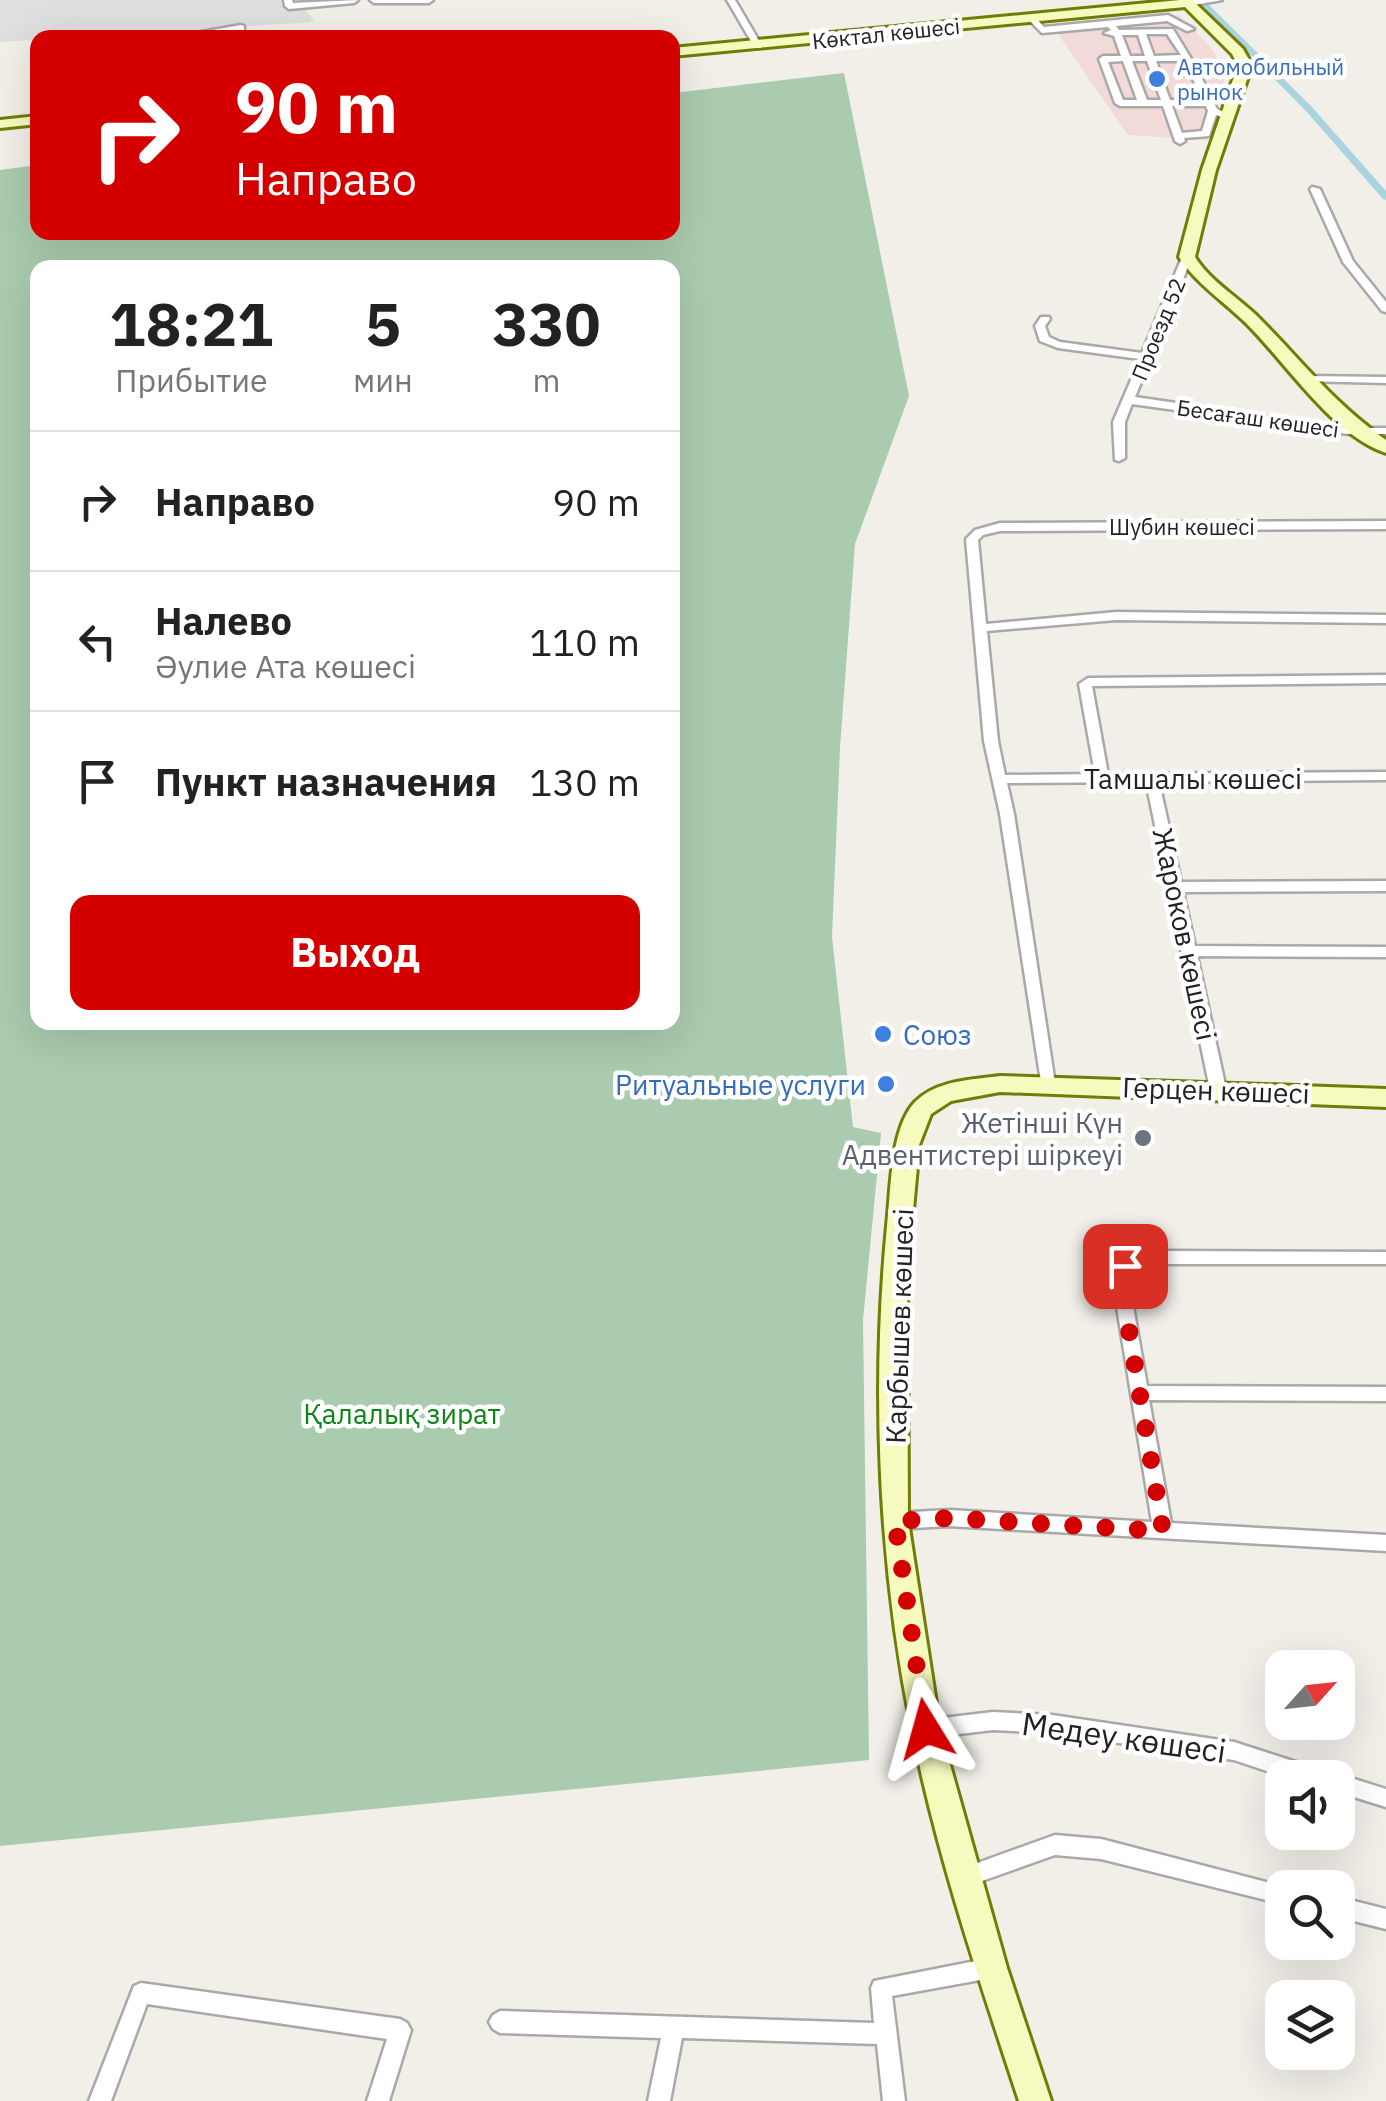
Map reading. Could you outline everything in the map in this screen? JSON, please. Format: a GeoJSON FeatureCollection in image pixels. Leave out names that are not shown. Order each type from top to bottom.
{"type":"FeatureCollection","features":[{"type":"Feature","properties":{"kind":"street"},"geometry":{"type":"LineString","coordinates":[[288,0],[289,6],[354,0]]}},
{"type":"Feature","properties":{"kind":"street"},"geometry":{"type":"LineString","coordinates":[[374,0],[428,0]]}},
{"type":"Feature","properties":{"kind":"street"},"geometry":{"type":"LineString","coordinates":[[731,0],[758,46]]}},
{"type":"Feature","properties":{"kind":"street","name":"Көктал көшесі"},"geometry":{"type":"LineString","coordinates":[[680,51],[1218,0]]}},
{"type":"Feature","properties":{"kind":"street"},"geometry":{"type":"LineString","coordinates":[[1141,32],[1179,138],[1206,134],[1216,110],[1246,66],[1188,3]]}},
{"type":"Feature","properties":{"kind":"street"},"geometry":{"type":"LineString","coordinates":[[1031,18],[1042,30],[1168,18],[1190,29]]}},
{"type":"Feature","properties":{"kind":"street"},"geometry":{"type":"LineString","coordinates":[[1110,24],[1117,33],[1143,104]]}},
{"type":"Feature","properties":{"kind":"street"},"geometry":{"type":"LineString","coordinates":[[1080,34],[1212,27]]}},
{"type":"Feature","properties":{"kind":"street"},"geometry":{"type":"LineString","coordinates":[[228,30],[242,28]]}},
{"type":"Feature","properties":{"kind":"street"},"geometry":{"type":"LineString","coordinates":[[1170,31],[1216,110],[1186,257],[1198,274],[1249,317],[1341,416],[1386,448]]}},
{"type":"Feature","properties":{"kind":"street"},"geometry":{"type":"LineString","coordinates":[[1187,58],[1103,59],[1120,104],[1216,110]]}},
{"type":"Feature","properties":{"kind":"street"},"geometry":{"type":"LineString","coordinates":[[0,124],[30,121]]}},
{"type":"Feature","properties":{"kind":"street"},"geometry":{"type":"LineString","coordinates":[[1315,189],[1348,262],[1386,309]]}},
{"type":"Feature","properties":{"kind":"street","name":"Проезд 52"},"geometry":{"type":"LineString","coordinates":[[1119,458],[1119,422],[1186,257]]}},
{"type":"Feature","properties":{"kind":"street"},"geometry":{"type":"LineString","coordinates":[[1044,319],[1040,326],[1044,339],[1058,345],[1147,357]]}},
{"type":"Feature","properties":{"kind":"street"},"geometry":{"type":"LineString","coordinates":[[1306,379],[1386,380]]}},
{"type":"Feature","properties":{"kind":"street","name":"Бесағаш көшесі"},"geometry":{"type":"LineString","coordinates":[[1130,400],[1362,432],[1386,431]]}},
{"type":"Feature","properties":{"kind":"street","name":"Шубин көшесі"},"geometry":{"type":"LineString","coordinates":[[980,628],[972,539],[979,532],[1000,527],[1386,525]]}},
{"type":"Feature","properties":{"kind":"street"},"geometry":{"type":"LineString","coordinates":[[1047,1084],[1000,778],[990,742],[980,628],[1116,616],[1386,620]]}},
{"type":"Feature","properties":{"kind":"street"},"geometry":{"type":"LineString","coordinates":[[1102,778],[1084,684],[1092,681],[1386,679]]}},
{"type":"Feature","properties":{"kind":"street","name":"Тамшалы көшесі"},"geometry":{"type":"LineString","coordinates":[[1000,778],[1386,776]]}},
{"type":"Feature","properties":{"kind":"street","name":"Жароков көшесі"},"geometry":{"type":"LineString","coordinates":[[1152,778],[1218,1089]]}},
{"type":"Feature","properties":{"kind":"street"},"geometry":{"type":"LineString","coordinates":[[1174,887],[1386,886]]}},
{"type":"Feature","properties":{"kind":"street"},"geometry":{"type":"LineString","coordinates":[[1190,952],[1386,952]]}},
{"type":"Feature","properties":{"kind":"street","name":"Герцен көшесі"},"geometry":{"type":"LineString","coordinates":[[1047,1084],[1386,1098]]}},
{"type":"Feature","properties":{"kind":"street","name":"Карбышев көшесі"},"geometry":{"type":"LineString","coordinates":[[1035,2101],[991,1968],[926,1729],[895,1521],[895,1275],[907,1146],[914,1120],[946,1092],[970,1086],[1047,1084]]}},
{"type":"Feature","properties":{"kind":"street"},"geometry":{"type":"LineString","coordinates":[[1163,1531],[1122,1289],[1125,1266],[1134,1258],[1386,1258]]}},
{"type":"Feature","properties":{"kind":"street"},"geometry":{"type":"LineString","coordinates":[[1141,1393],[1386,1394]]}},
{"type":"Feature","properties":{"kind":"street"},"geometry":{"type":"LineString","coordinates":[[895,1521],[950,1518],[1386,1542]]}},
{"type":"Feature","properties":{"kind":"street","name":"Медеу көшесі"},"geometry":{"type":"LineString","coordinates":[[926,1729],[993,1721],[1052,1724],[1234,1752],[1265,1762]]}},
{"type":"Feature","properties":{"kind":"street"},"geometry":{"type":"LineString","coordinates":[[1355,1788],[1386,1798]]}},
{"type":"Feature","properties":{"kind":"street"},"geometry":{"type":"LineString","coordinates":[[965,1878],[1055,1844],[1101,1849],[1265,1890]]}},
{"type":"Feature","properties":{"kind":"street"},"geometry":{"type":"LineString","coordinates":[[1355,1911],[1386,1919]]}},
{"type":"Feature","properties":{"kind":"street"},"geometry":{"type":"LineString","coordinates":[[894,2101],[881,1988],[991,1968]]}},
{"type":"Feature","properties":{"kind":"street"},"geometry":{"type":"LineString","coordinates":[[100,2101],[141,1993],[400,2030],[378,2101]]}},
{"type":"Feature","properties":{"kind":"street"},"geometry":{"type":"LineString","coordinates":[[500,2022],[884,2034]]}},
{"type":"Feature","properties":{"kind":"street"},"geometry":{"type":"LineString","coordinates":[[659,2101],[674,2027]]}},
{"type":"Feature","properties":{"kind":"shaded area"},"geometry":{"type":"Polygon","coordinates":[[[0,0],[300,0],[314,22],[188,30],[30,30],[30,40],[0,42],[0,0]]]}},
{"type":"Feature","properties":{"kind":"shaded area","name":"Автомобильный рынок"},"geometry":{"type":"Polygon","coordinates":[[[1178,15],[1210,46],[1223,67],[1224,82],[1207,140],[1128,135],[1053,27],[1178,15]]]}},
{"type":"Feature","properties":{"kind":"green space","name":"Қалалық зират"},"geometry":{"type":"Polygon","coordinates":[[[844,73],[909,396],[855,544],[840,748],[832,937],[853,1127],[881,1133],[863,1320],[869,1760],[0,1846],[0,170],[30,166],[30,240],[680,240],[680,92],[844,73]]]}},
{"type":"Feature","properties":{"kind":"waterway"},"geometry":{"type":"LineString","coordinates":[[1206,5],[1308,108],[1386,197]]}},
{"type":"Feature","properties":{"kind":"place","name":"Автомобильный рынок"},"geometry":{"type":"Point","coordinates":[1157,79]}},
{"type":"Feature","properties":{"kind":"place","name":"Союз"},"geometry":{"type":"Point","coordinates":[883,1034]}},
{"type":"Feature","properties":{"kind":"place","name":"Ритуальные услуги"},"geometry":{"type":"Point","coordinates":[886,1084]}},
{"type":"Feature","properties":{"kind":"place","name":"Жетінші Күн Адвентистері шіркеуі"},"geometry":{"type":"Point","coordinates":[1143,1138]}},
{"type":"Feature","properties":{"kind":"route"},"geometry":{"type":"LineString","coordinates":[[926,1729],[895,1521],[950,1518],[1163,1531],[1122,1289],[1125,1266]]}}]}
